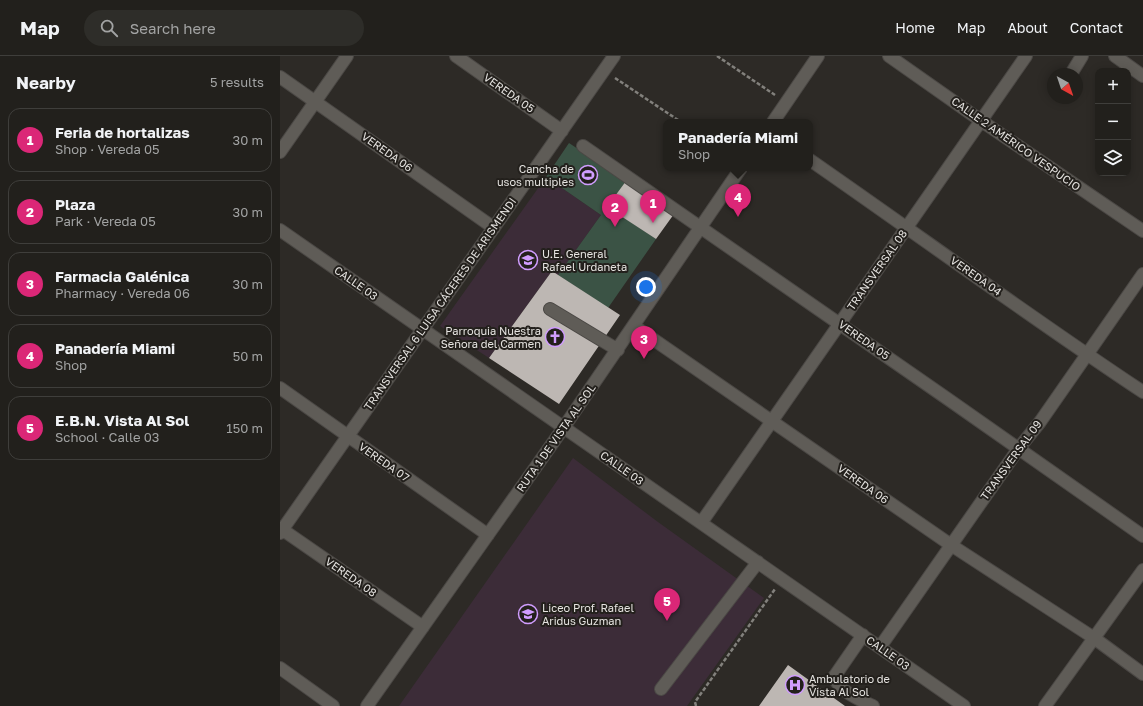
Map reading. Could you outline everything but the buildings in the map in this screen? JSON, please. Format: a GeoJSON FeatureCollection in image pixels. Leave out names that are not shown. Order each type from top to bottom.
{"type":"FeatureCollection","features":[{"type":"Feature","properties":{"kind":"street"},"geometry":{"type":"LineString","coordinates":[[280,152],[347,56]]}},
{"type":"Feature","properties":{"kind":"street","name":"VEREDA 05"},"geometry":{"type":"LineString","coordinates":[[456,56],[562,131]]}},
{"type":"Feature","properties":{"kind":"street","name":"TRANSVERSAL 6 LUISA CÁCERES DE ARISMENDI"},"geometry":{"type":"LineString","coordinates":[[281,530],[614,56]]}},
{"type":"Feature","properties":{"kind":"street"},"geometry":{"type":"LineString","coordinates":[[775,119],[818,56]]}},
{"type":"Feature","properties":{"kind":"street","name":"CALLE 2 AMÉRICO VESPUCIO"},"geometry":{"type":"LineString","coordinates":[[889,56],[1143,231]]}},
{"type":"Feature","properties":{"kind":"street","name":"TRANSVERSAL 08"},"geometry":{"type":"LineString","coordinates":[[701,523],[1026,56]]}},
{"type":"Feature","properties":{"kind":"street"},"geometry":{"type":"LineString","coordinates":[[1075,68],[1082,56]]}},
{"type":"Feature","properties":{"kind":"street"},"geometry":{"type":"LineString","coordinates":[[1115,56],[1143,76]]}},
{"type":"Feature","properties":{"kind":"street","name":"VEREDA 06"},"geometry":{"type":"LineString","coordinates":[[280,77],[494,228]]}},
{"type":"Feature","properties":{"kind":"street","name":"VEREDA 05"},"geometry":{"type":"LineString","coordinates":[[583,146],[840,323],[1143,536]]}},
{"type":"Feature","properties":{"kind":"street","name":"VEREDA 04"},"geometry":{"type":"LineString","coordinates":[[813,162],[1086,354],[1143,392]]}},
{"type":"Feature","properties":{"kind":"street","name":"RUTA 1 DE VISTA AL SOL"},"geometry":{"type":"LineString","coordinates":[[367,706],[618,350],[739,171]]}},
{"type":"Feature","properties":{"kind":"street","name":"CALLE 03"},"geometry":{"type":"LineString","coordinates":[[280,230],[964,706]]}},
{"type":"Feature","properties":{"kind":"street","name":"TRANSVERSAL 09"},"geometry":{"type":"LineString","coordinates":[[880,647],[1143,274]]}},
{"type":"Feature","properties":{"kind":"street"},"geometry":{"type":"LineString","coordinates":[[550,309],[618,350]]}},
{"type":"Feature","properties":{"kind":"street","name":"VEREDA 06"},"geometry":{"type":"LineString","coordinates":[[634,326],[951,545],[1094,638],[1143,674]]}},
{"type":"Feature","properties":{"kind":"street","name":"VEREDA 07"},"geometry":{"type":"LineString","coordinates":[[280,388],[488,535]]}},
{"type":"Feature","properties":{"kind":"street","name":"VEREDA 08"},"geometry":{"type":"LineString","coordinates":[[281,530],[423,627]]}},
{"type":"Feature","properties":{"kind":"street"},"geometry":{"type":"LineString","coordinates":[[661,689],[758,562]]}},
{"type":"Feature","properties":{"kind":"street"},"geometry":{"type":"LineString","coordinates":[[1045,706],[1143,570]]}},
{"type":"Feature","properties":{"kind":"street"},"geometry":{"type":"LineString","coordinates":[[863,635],[834,677],[836,683],[852,696],[873,706]]}},
{"type":"Feature","properties":{"kind":"street"},"geometry":{"type":"LineString","coordinates":[[280,668],[333,706]]}},
{"type":"Feature","properties":{"kind":"path"},"geometry":{"type":"LineString","coordinates":[[717,56],[786,102]]}},
{"type":"Feature","properties":{"kind":"path"},"geometry":{"type":"LineString","coordinates":[[604,70],[676,119]]}},
{"type":"Feature","properties":{"kind":"path"},"geometry":{"type":"LineString","coordinates":[[696,706],[695,702],[782,579]]}},
{"type":"Feature","properties":{"kind":"shaded area","name":"U.E. General Rafael Urdaneta"},"geometry":{"type":"Polygon","coordinates":[[[546,177],[601,215],[558,275],[552,271],[489,358],[440,326],[546,177]]]}},
{"type":"Feature","properties":{"kind":"shaded area"},"geometry":{"type":"Polygon","coordinates":[[[573,458],[658,522],[764,598],[687,706],[399,706],[573,458]]]}},
{"type":"Feature","properties":{"kind":"green space"},"geometry":{"type":"Polygon","coordinates":[[[569,143],[626,181],[608,207],[656,239],[608,308],[558,275],[601,215],[546,177],[569,143]]]}},
{"type":"Feature","properties":{"kind":"place","name":"Cancha de usos multiples"},"geometry":{"type":"Point","coordinates":[588,175]}},
{"type":"Feature","properties":{"kind":"place","name":"Panadería Miami"},"geometry":{"type":"Point","coordinates":[738,217]}},
{"type":"Feature","properties":{"kind":"place","name":"Feria de hortalizas"},"geometry":{"type":"Point","coordinates":[653,223]}},
{"type":"Feature","properties":{"kind":"place","name":"Plaza"},"geometry":{"type":"Point","coordinates":[615,227]}},
{"type":"Feature","properties":{"kind":"place","name":"U.E. General Rafael Urdaneta"},"geometry":{"type":"Point","coordinates":[528,260]}},
{"type":"Feature","properties":{"kind":"place","name":"Parroquia Nuestra Señora del Carmen"},"geometry":{"type":"Point","coordinates":[555,337]}},
{"type":"Feature","properties":{"kind":"place","name":"Farmacia Galénica"},"geometry":{"type":"Point","coordinates":[644,359]}},
{"type":"Feature","properties":{"kind":"place","name":"Liceo Prof. Rafael Aridus Guzman"},"geometry":{"type":"Point","coordinates":[528,614]}},
{"type":"Feature","properties":{"kind":"place","name":"E.B.N. Vista Al Sol"},"geometry":{"type":"Point","coordinates":[667,621]}},
{"type":"Feature","properties":{"kind":"place","name":"Ambulatorio de Vista Al Sol"},"geometry":{"type":"Point","coordinates":[795,685]}}]}
